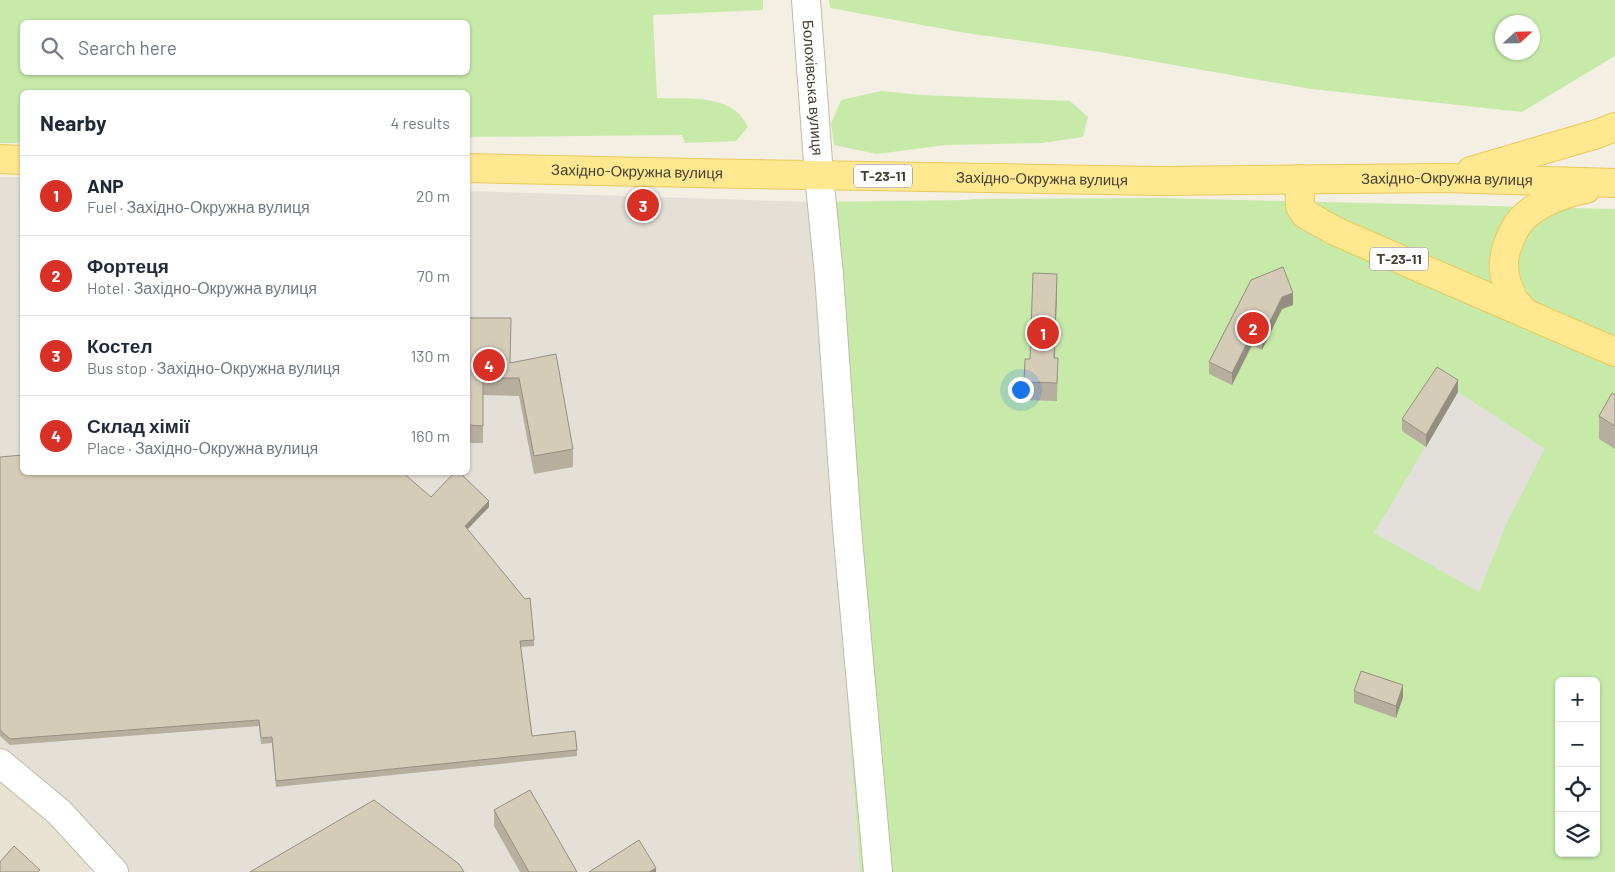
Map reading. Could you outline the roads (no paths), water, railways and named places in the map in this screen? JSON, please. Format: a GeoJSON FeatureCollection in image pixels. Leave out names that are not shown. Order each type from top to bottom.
{"type":"FeatureCollection","features":[{"type":"Feature","properties":{"kind":"main road","name":"Т-23-11"},"geometry":{"type":"LineString","coordinates":[[1445,178],[1615,127]]}},
{"type":"Feature","properties":{"kind":"main road"},"geometry":{"type":"LineString","coordinates":[[0,159],[20,160]]}},
{"type":"Feature","properties":{"kind":"main road","name":"Західно-Окружна вулиця"},"geometry":{"type":"LineString","coordinates":[[470,168],[1159,181],[1445,178],[1615,184]]}},
{"type":"Feature","properties":{"kind":"main road","name":"Т-23-11"},"geometry":{"type":"LineString","coordinates":[[1299,179],[1300,206],[1305,214],[1335,231],[1615,352]]}},
{"type":"Feature","properties":{"kind":"main road"},"geometry":{"type":"LineString","coordinates":[[1527,314],[1515,302],[1503,266],[1507,246],[1514,228],[1526,215],[1548,201],[1580,190],[1615,184]]}},
{"type":"Feature","properties":{"kind":"street","name":"Болохівська вулиця"},"geometry":{"type":"LineString","coordinates":[[806,0],[819,175],[829,275],[847,528],[878,872]]}},
{"type":"Feature","properties":{"kind":"street"},"geometry":{"type":"LineString","coordinates":[[0,763],[59,812],[114,872]]}},
{"type":"Feature","properties":{"kind":"place","name":"Костел"},"geometry":{"type":"Point","coordinates":[643,205]}},
{"type":"Feature","properties":{"kind":"place","name":"Фортеця"},"geometry":{"type":"Point","coordinates":[1253,328]}},
{"type":"Feature","properties":{"kind":"place","name":"ANP"},"geometry":{"type":"Point","coordinates":[1043,333]}},
{"type":"Feature","properties":{"kind":"place","name":"Склад хімії"},"geometry":{"type":"Point","coordinates":[489,365]}}]}
